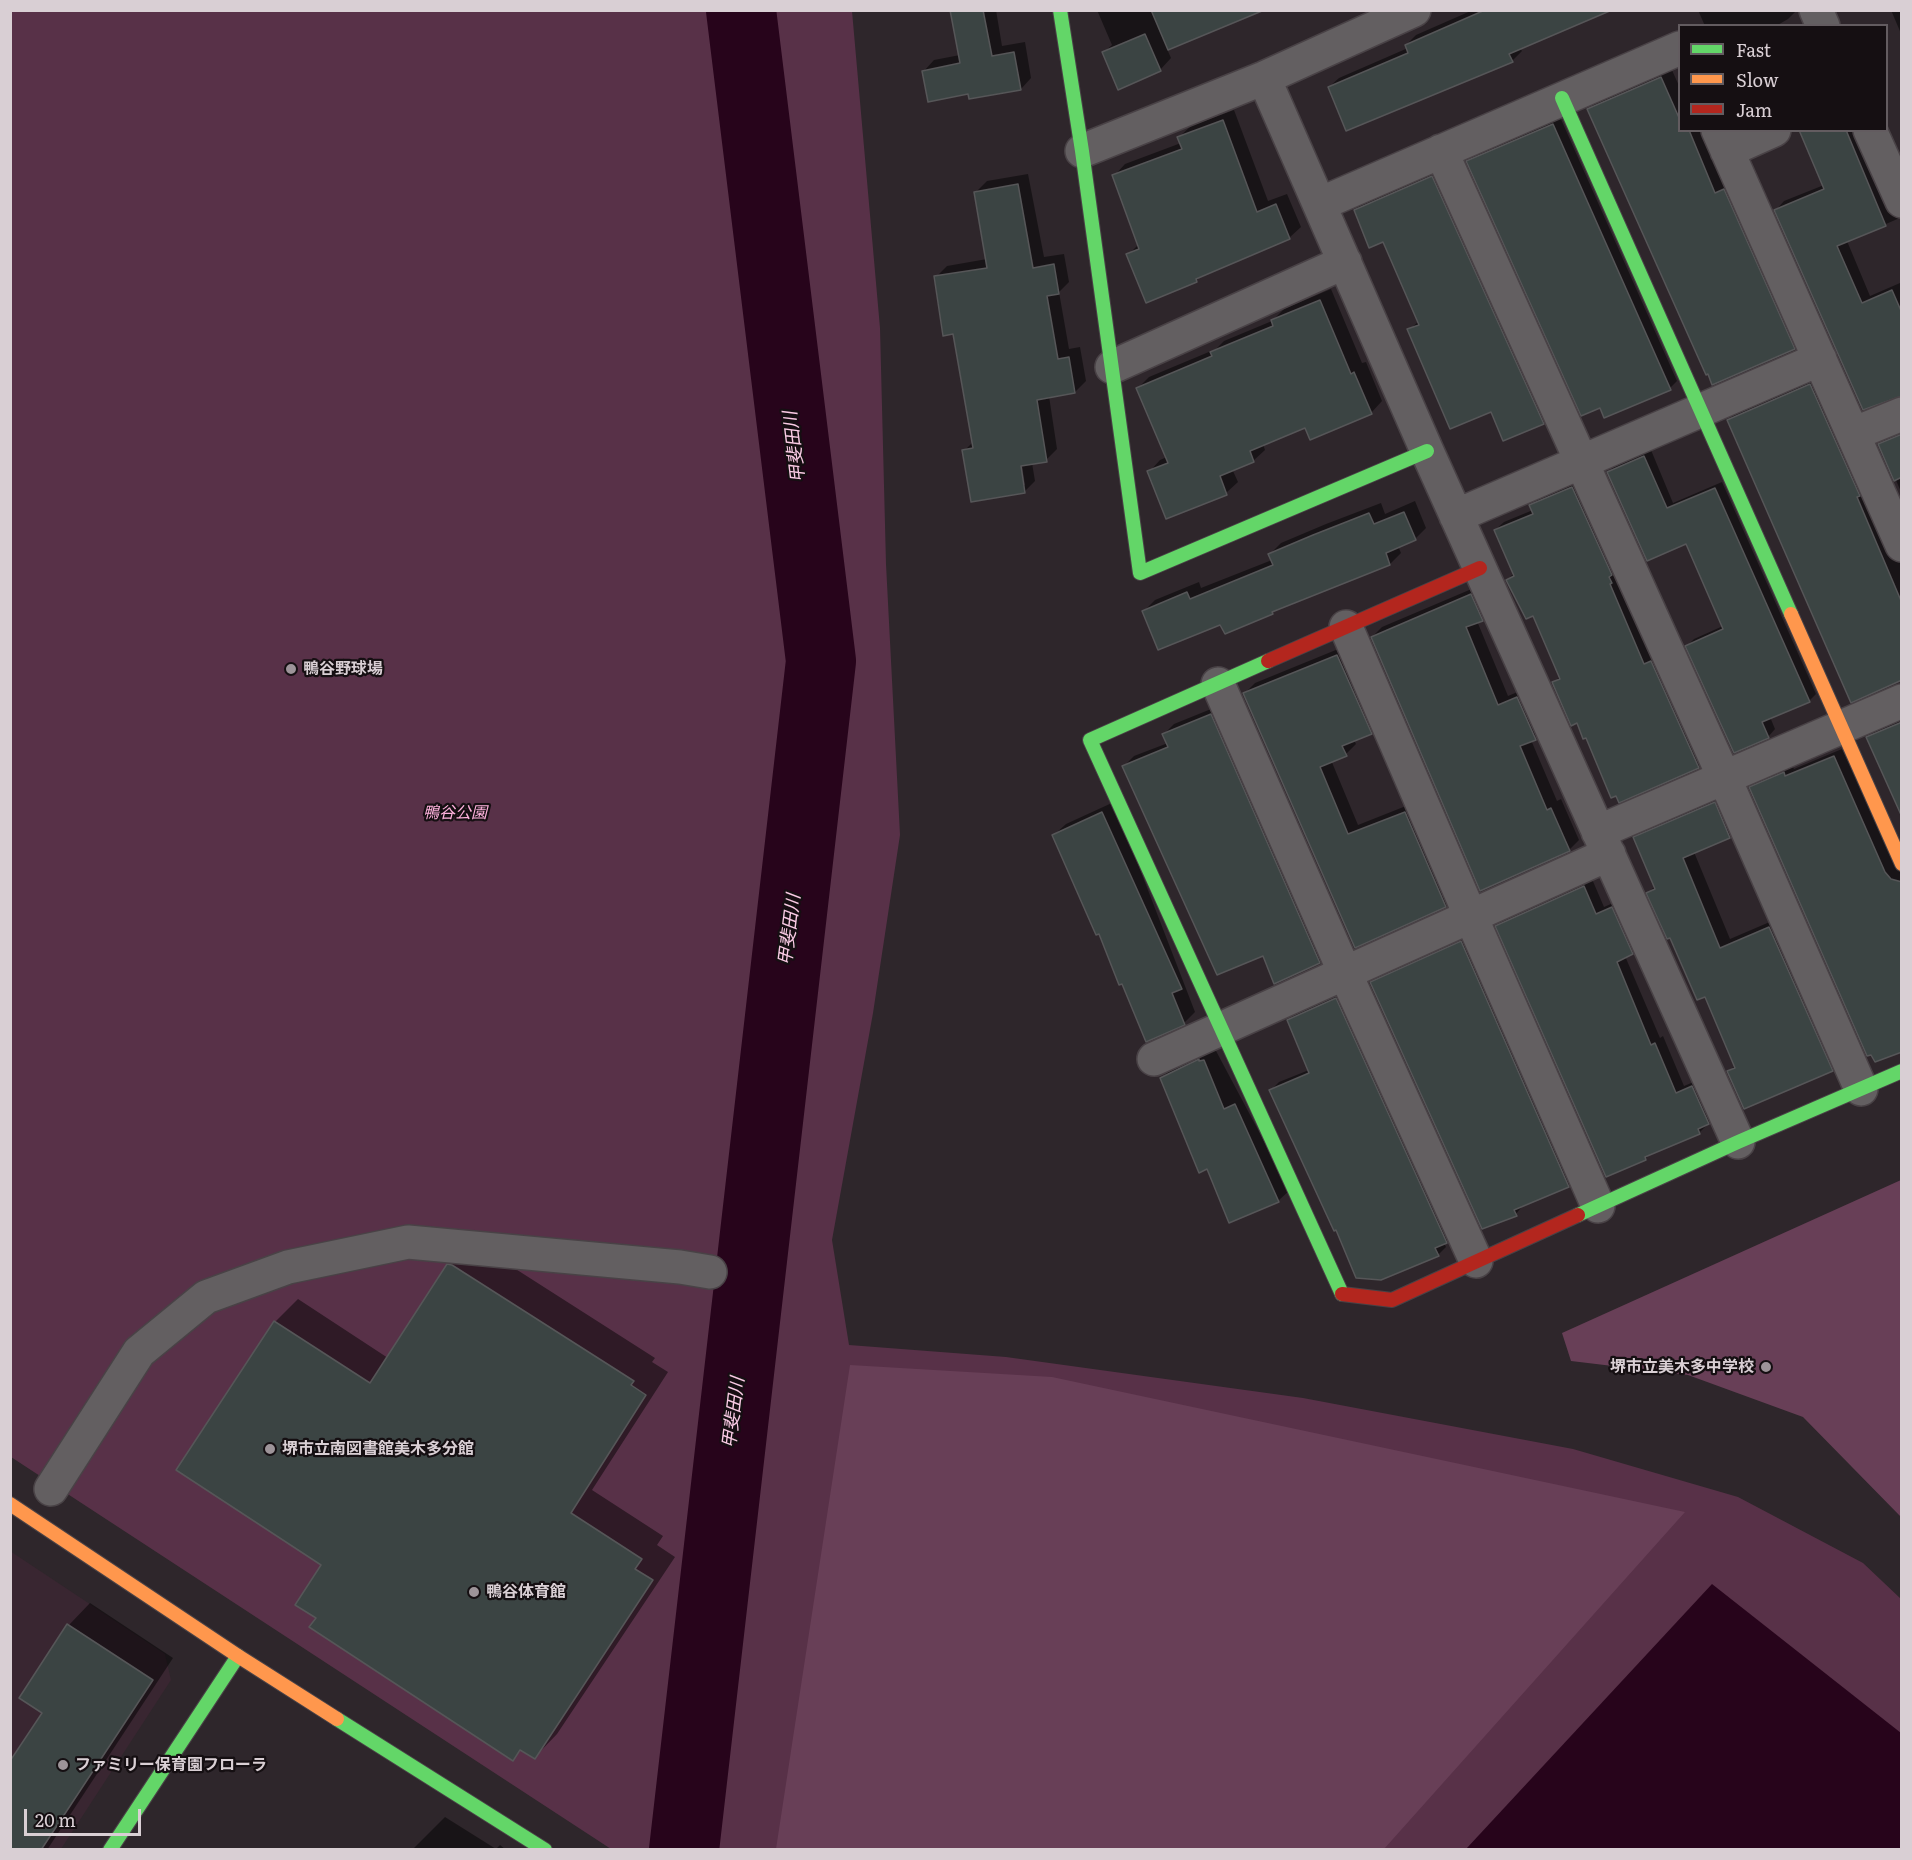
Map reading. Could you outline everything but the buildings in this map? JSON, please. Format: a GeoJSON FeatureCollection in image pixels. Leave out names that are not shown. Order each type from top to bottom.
{"type":"FeatureCollection","features":[{"type":"Feature","properties":{"kind":"street"},"geometry":{"type":"LineString","coordinates":[[1060,10],[1082,150],[1140,573],[1427,451]]}},
{"type":"Feature","properties":{"kind":"street"},"geometry":{"type":"LineString","coordinates":[[1082,150],[1264,78],[1414,10]]}},
{"type":"Feature","properties":{"kind":"street"},"geometry":{"type":"LineString","coordinates":[[1816,10],[1822,24]]}},
{"type":"Feature","properties":{"kind":"street"},"geometry":{"type":"LineString","coordinates":[[1320,204],[1678,49]]}},
{"type":"Feature","properties":{"kind":"street"},"geometry":{"type":"LineString","coordinates":[[1264,78],[1427,451],[1738,1142]]}},
{"type":"Feature","properties":{"kind":"street"},"geometry":{"type":"LineString","coordinates":[[1562,98],[1902,864]]}},
{"type":"Feature","properties":{"kind":"street"},"geometry":{"type":"LineString","coordinates":[[1765,132],[1723,141],[1902,545]]}},
{"type":"Feature","properties":{"kind":"street"},"geometry":{"type":"LineString","coordinates":[[1871,132],[1902,201]]}},
{"type":"Feature","properties":{"kind":"street"},"geometry":{"type":"LineString","coordinates":[[1441,151],[1724,777],[1861,1089]]}},
{"type":"Feature","properties":{"kind":"street"},"geometry":{"type":"LineString","coordinates":[[1112,367],[1345,262]]}},
{"type":"Feature","properties":{"kind":"street"},"geometry":{"type":"LineString","coordinates":[[1456,516],[1820,359]]}},
{"type":"Feature","properties":{"kind":"street"},"geometry":{"type":"LineString","coordinates":[[1853,434],[1902,414]]}},
{"type":"Feature","properties":{"kind":"street"},"geometry":{"type":"LineString","coordinates":[[1480,568],[1090,740],[1342,1295],[1392,1300],[1738,1142],[1902,1071]]}},
{"type":"Feature","properties":{"kind":"street"},"geometry":{"type":"LineString","coordinates":[[1346,627],[1598,1206]]}},
{"type":"Feature","properties":{"kind":"street"},"geometry":{"type":"LineString","coordinates":[[1218,684],[1345,973],[1476,1261]]}},
{"type":"Feature","properties":{"kind":"street"},"geometry":{"type":"LineString","coordinates":[[1154,1059],[1471,917],[1724,777],[1902,701]]}},
{"type":"Feature","properties":{"kind":"street"},"geometry":{"type":"LineString","coordinates":[[51,1489],[139,1352],[206,1297],[288,1268],[408,1242],[680,1267],[710,1272]]}},
{"type":"Feature","properties":{"kind":"street"},"geometry":{"type":"LineString","coordinates":[[10,1504],[238,1656],[546,1850]]}},
{"type":"Feature","properties":{"kind":"street"},"geometry":{"type":"LineString","coordinates":[[110,1850],[238,1656]]}},
{"type":"Feature","properties":{"kind":"shaded area","name":"堺市立美木多中学校"},"geometry":{"type":"Polygon","coordinates":[[[1901,1180],[1901,1517],[1803,1417],[1688,1375],[1571,1361],[1562,1333],[1901,1180]]]}},
{"type":"Feature","properties":{"kind":"shaded area"},"geometry":{"type":"Polygon","coordinates":[[[850,1365],[1052,1377],[1685,1512],[1384,1849],[776,1849],[850,1365]]]}},
{"type":"Feature","properties":{"kind":"shaded area","name":"ファミリー保育園フローラ"},"geometry":{"type":"Polygon","coordinates":[[[10,1551],[165,1654],[171,1680],[61,1849],[11,1849],[10,1551]]]}},
{"type":"Feature","properties":{"kind":"shaded area"},"geometry":{"type":"Polygon","coordinates":[[[1712,1584],[1901,1733],[1901,1849],[1466,1849],[1712,1584]]]}},
{"type":"Feature","properties":{"kind":"green space","name":"鴨谷公園"},"geometry":{"type":"Polygon","coordinates":[[[11,11],[852,11],[880,328],[886,564],[900,835],[873,1013],[832,1240],[849,1345],[1006,1357],[1303,1398],[1573,1449],[1738,1497],[1863,1563],[1901,1599],[1901,1849],[611,1849],[11,1457],[11,11]]]}},
{"type":"Feature","properties":{"kind":"waterway","name":"甲斐田川"},"geometry":{"type":"LineString","coordinates":[[684,1850],[821,661],[741,10]]}},
{"type":"Feature","properties":{"kind":"traffic: fast"},"geometry":{"type":"LineString","coordinates":[[1060,10],[1082,151],[1140,573],[1427,451]]}},
{"type":"Feature","properties":{"kind":"traffic: fast"},"geometry":{"type":"LineString","coordinates":[[1562,98],[1791,614]]}},
{"type":"Feature","properties":{"kind":"traffic: fast"},"geometry":{"type":"LineString","coordinates":[[1268,661],[1090,740],[1342,1294]]}},
{"type":"Feature","properties":{"kind":"traffic: fast"},"geometry":{"type":"LineString","coordinates":[[1578,1215],[1902,1071]]}},
{"type":"Feature","properties":{"kind":"traffic: fast"},"geometry":{"type":"LineString","coordinates":[[110,1850],[238,1656]]}},
{"type":"Feature","properties":{"kind":"traffic: fast"},"geometry":{"type":"LineString","coordinates":[[337,1719],[545,1850]]}},
{"type":"Feature","properties":{"kind":"traffic: slow"},"geometry":{"type":"LineString","coordinates":[[1791,614],[1902,864]]}},
{"type":"Feature","properties":{"kind":"traffic: slow"},"geometry":{"type":"LineString","coordinates":[[10,1504],[337,1719]]}},
{"type":"Feature","properties":{"kind":"traffic: jam"},"geometry":{"type":"LineString","coordinates":[[1268,661],[1480,568]]}},
{"type":"Feature","properties":{"kind":"traffic: jam"},"geometry":{"type":"LineString","coordinates":[[1342,1294],[1392,1300],[1578,1215]]}},
{"type":"Feature","properties":{"kind":"place","name":"鴨谷野球場"},"geometry":{"type":"Point","coordinates":[291,669]}},
{"type":"Feature","properties":{"kind":"place","name":"堺市立美木多中学校"},"geometry":{"type":"Point","coordinates":[1766,1367]}},
{"type":"Feature","properties":{"kind":"place","name":"堺市立南図書館美木多分館"},"geometry":{"type":"Point","coordinates":[270,1449]}},
{"type":"Feature","properties":{"kind":"place","name":"鴨谷体育館"},"geometry":{"type":"Point","coordinates":[474,1592]}},
{"type":"Feature","properties":{"kind":"place","name":"ファミリー保育園フローラ"},"geometry":{"type":"Point","coordinates":[63,1765]}}]}
